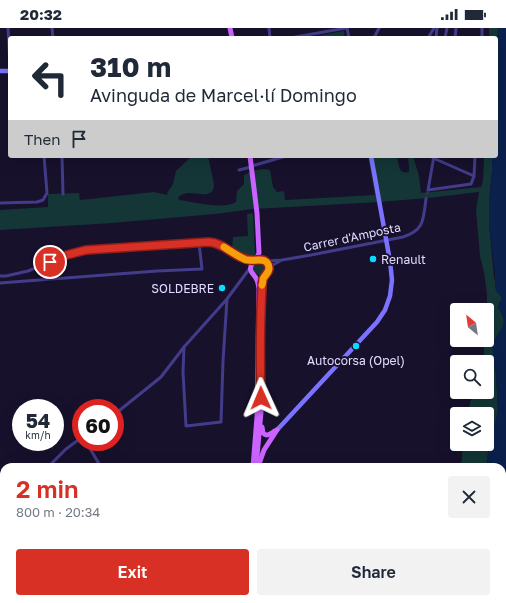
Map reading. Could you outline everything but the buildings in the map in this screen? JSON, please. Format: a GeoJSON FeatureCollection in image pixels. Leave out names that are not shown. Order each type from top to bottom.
{"type":"FeatureCollection","features":[{"type":"Feature","properties":{"kind":"main road"},"geometry":{"type":"LineString","coordinates":[[250,158],[257,213],[259,253],[251,264],[250,268],[259,288],[257,417],[253,463]]}},
{"type":"Feature","properties":{"kind":"main road"},"geometry":{"type":"LineString","coordinates":[[259,253],[269,266],[269,270],[263,279],[262,284],[260,340],[261,412],[263,433],[269,436],[277,430]]}},
{"type":"Feature","properties":{"kind":"main road"},"geometry":{"type":"LineString","coordinates":[[255,260],[262,259],[265,261]]}},
{"type":"Feature","properties":{"kind":"main road"},"geometry":{"type":"LineString","coordinates":[[254,276],[259,278],[265,276]]}},
{"type":"Feature","properties":{"kind":"main road"},"geometry":{"type":"LineString","coordinates":[[257,463],[261,412]]}},
{"type":"Feature","properties":{"kind":"main road"},"geometry":{"type":"LineString","coordinates":[[259,463],[264,450],[277,430]]}},
{"type":"Feature","properties":{"kind":"street"},"geometry":{"type":"LineString","coordinates":[[312,28],[313,34]]}},
{"type":"Feature","properties":{"kind":"street"},"geometry":{"type":"LineString","coordinates":[[302,36],[346,28]]}},
{"type":"Feature","properties":{"kind":"street"},"geometry":{"type":"LineString","coordinates":[[0,203],[37,202],[43,200],[47,193],[44,158]]}},
{"type":"Feature","properties":{"kind":"street"},"geometry":{"type":"LineString","coordinates":[[62,158],[63,194]]}},
{"type":"Feature","properties":{"kind":"street"},"geometry":{"type":"LineString","coordinates":[[240,170],[279,158]]}},
{"type":"Feature","properties":{"kind":"street"},"geometry":{"type":"LineString","coordinates":[[277,430],[377,322],[390,296],[392,280],[390,262],[371,158]]}},
{"type":"Feature","properties":{"kind":"street"},"geometry":{"type":"LineString","coordinates":[[433,158],[428,190],[471,184],[474,176],[475,158]]}},
{"type":"Feature","properties":{"kind":"street"},"geometry":{"type":"LineString","coordinates":[[435,158],[474,176]]}},
{"type":"Feature","properties":{"kind":"street","name":"Carrer d'Amposta"},"geometry":{"type":"LineString","coordinates":[[265,261],[282,260],[387,240],[410,234],[420,227],[426,199]]}},
{"type":"Feature","properties":{"kind":"street"},"geometry":{"type":"LineString","coordinates":[[0,276],[28,272],[63,256],[86,250],[216,242],[246,260],[255,260]]}},
{"type":"Feature","properties":{"kind":"street"},"geometry":{"type":"LineString","coordinates":[[0,282],[202,269],[199,243]]}},
{"type":"Feature","properties":{"kind":"street"},"geometry":{"type":"LineString","coordinates":[[124,407],[162,377],[184,347],[227,299],[250,268],[246,260]]}},
{"type":"Feature","properties":{"kind":"street"},"geometry":{"type":"LineString","coordinates":[[269,270],[273,265],[282,260]]}},
{"type":"Feature","properties":{"kind":"street"},"geometry":{"type":"LineString","coordinates":[[243,279],[254,276]]}},
{"type":"Feature","properties":{"kind":"street"},"geometry":{"type":"LineString","coordinates":[[184,347],[183,372],[186,426],[222,422],[223,361],[227,299]]}},
{"type":"Feature","properties":{"kind":"street"},"geometry":{"type":"LineString","coordinates":[[52,463],[72,445]]}},
{"type":"Feature","properties":{"kind":"street"},"geometry":{"type":"LineString","coordinates":[[91,451],[99,463]]}},
{"type":"Feature","properties":{"kind":"green space"},"geometry":{"type":"Polygon","coordinates":[[[489,28],[498,28],[498,36],[489,36],[489,28]]]}},
{"type":"Feature","properties":{"kind":"green space"},"geometry":{"type":"Polygon","coordinates":[[[344,31],[345,36],[317,36],[344,31]]]}},
{"type":"Feature","properties":{"kind":"green space"},"geometry":{"type":"Polygon","coordinates":[[[190,158],[208,158],[214,184],[211,193],[183,194],[178,197],[179,200],[216,205],[236,202],[237,191],[244,184],[244,175],[253,171],[264,169],[270,170],[273,187],[277,192],[284,191],[285,200],[375,195],[368,158],[397,158],[402,172],[409,172],[408,158],[414,158],[419,176],[421,193],[481,187],[483,181],[484,158],[492,158],[489,224],[494,278],[502,298],[498,307],[503,317],[503,326],[494,341],[494,303],[487,303],[484,272],[480,256],[476,210],[479,192],[379,202],[253,209],[215,214],[112,223],[0,230],[0,210],[48,207],[48,194],[79,193],[80,200],[154,192],[168,195],[167,193],[173,184],[176,171],[190,158]]]}},
{"type":"Feature","properties":{"kind":"green space"},"geometry":{"type":"Polygon","coordinates":[[[253,213],[255,254],[252,258],[246,258],[232,250],[233,237],[248,236],[247,214],[253,213]]]}},
{"type":"Feature","properties":{"kind":"green space"},"geometry":{"type":"Polygon","coordinates":[[[260,261],[265,263],[267,268],[265,273],[260,275],[255,273],[253,268],[255,263],[260,261]]]}},
{"type":"Feature","properties":{"kind":"green space"},"geometry":{"type":"Polygon","coordinates":[[[484,347],[494,347],[494,355],[484,355],[484,347]]]}},
{"type":"Feature","properties":{"kind":"green space"},"geometry":{"type":"Polygon","coordinates":[[[494,365],[496,374],[498,411],[494,428],[494,407],[469,407],[471,399],[494,399],[494,365]]]}},
{"type":"Feature","properties":{"kind":"green space"},"geometry":{"type":"Polygon","coordinates":[[[462,451],[488,451],[487,463],[461,463],[462,451]]]}},
{"type":"Feature","properties":{"kind":"water"},"geometry":{"type":"Polygon","coordinates":[[[498,28],[506,28],[506,463],[487,463],[488,451],[494,451],[494,428],[498,411],[496,374],[492,347],[494,347],[494,342],[503,326],[504,321],[498,307],[502,298],[496,291],[495,287],[495,273],[489,224],[492,158],[498,158],[498,28]]]}},
{"type":"Feature","properties":{"kind":"tunnel"},"geometry":{"type":"LineString","coordinates":[[426,199],[428,190]]}},
{"type":"Feature","properties":{"kind":"slow traffic"},"geometry":{"type":"LineString","coordinates":[[224,247],[246,260],[262,259],[268,263],[269,270],[263,279],[262,285]]}},
{"type":"Feature","properties":{"kind":"place","name":"Renault"},"geometry":{"type":"Point","coordinates":[373,259]}},
{"type":"Feature","properties":{"kind":"place","name":"SOLDEBRE"},"geometry":{"type":"Point","coordinates":[222,288]}},
{"type":"Feature","properties":{"kind":"place","name":"Autocorsa (Opel)"},"geometry":{"type":"Point","coordinates":[356,346]}},
{"type":"Feature","properties":{"kind":"route"},"geometry":{"type":"LineString","coordinates":[[50,262],[63,256],[86,250],[209,242],[221,244],[246,260],[264,260],[268,263],[269,270],[263,279],[262,289],[260,340],[261,398]]}}]}
